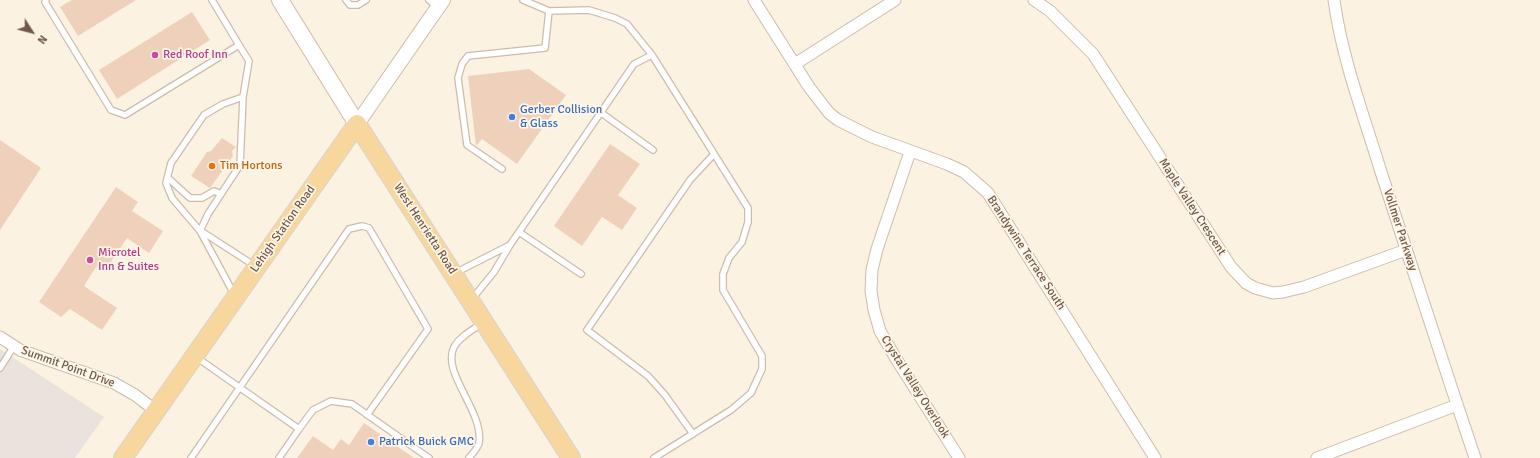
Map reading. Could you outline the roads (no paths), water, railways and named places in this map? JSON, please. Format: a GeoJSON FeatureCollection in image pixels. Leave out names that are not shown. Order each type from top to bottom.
{"type":"FeatureCollection","features":[{"type":"Feature","properties":{"kind":"main road","name":"West Henrietta Road"},"geometry":{"type":"LineString","coordinates":[[280,0],[357,124],[571,458]]}},
{"type":"Feature","properties":{"kind":"main road","name":"Lehigh Station Road"},"geometry":{"type":"LineString","coordinates":[[123,458],[357,124]]}},
{"type":"Feature","properties":{"kind":"street","name":"Brandywine Terrace South"},"geometry":{"type":"LineString","coordinates":[[754,0],[796,64],[809,88],[829,113],[838,120],[872,137],[910,152],[947,164],[964,172],[988,193],[1155,458]]}},
{"type":"Feature","properties":{"kind":"street"},"geometry":{"type":"LineString","coordinates":[[796,64],[895,0]]}},
{"type":"Feature","properties":{"kind":"street","name":"Maple Valley Crescent"},"geometry":{"type":"LineString","coordinates":[[1034,0],[1050,11],[1093,54],[1230,267],[1246,283],[1264,291],[1283,292],[1304,287],[1406,250]]}},
{"type":"Feature","properties":{"kind":"street","name":"Vollmer Parkway"},"geometry":{"type":"LineString","coordinates":[[1334,0],[1338,31],[1348,65],[1406,250],[1475,458]]}},
{"type":"Feature","properties":{"kind":"street","name":"Lehigh Station Road"},"geometry":{"type":"LineString","coordinates":[[357,124],[437,2]]}},
{"type":"Feature","properties":{"kind":"street","name":"Crystal Valley Overlook"},"geometry":{"type":"LineString","coordinates":[[910,152],[876,249],[872,270],[871,291],[874,310],[880,331],[959,458]]}},
{"type":"Feature","properties":{"kind":"street","name":"Summit Point Drive"},"geometry":{"type":"LineString","coordinates":[[0,337],[20,350],[114,383],[156,411]]}},
{"type":"Feature","properties":{"kind":"street"},"geometry":{"type":"LineString","coordinates":[[1316,458],[1457,405]]}},
{"type":"Feature","properties":{"kind":"lane"},"geometry":{"type":"LineString","coordinates":[[46,0],[45,2],[111,110],[125,116],[239,45]]}},
{"type":"Feature","properties":{"kind":"lane"},"geometry":{"type":"LineString","coordinates":[[200,231],[208,214],[240,165],[243,97],[249,60],[212,0]]}},
{"type":"Feature","properties":{"kind":"lane"},"geometry":{"type":"LineString","coordinates":[[346,0],[350,5],[355,5],[366,0]]}},
{"type":"Feature","properties":{"kind":"lane"},"geometry":{"type":"LineString","coordinates":[[523,0],[549,11],[588,10],[615,18],[627,24],[652,55],[748,208],[748,222],[742,242],[729,258],[723,274],[723,290],[762,356],[762,369],[751,393],[731,410],[655,458]]}},
{"type":"Feature","properties":{"kind":"lane"},"geometry":{"type":"LineString","coordinates":[[502,169],[467,145],[458,78],[462,64],[468,56],[545,48],[549,11]]}},
{"type":"Feature","properties":{"kind":"lane"},"geometry":{"type":"LineString","coordinates":[[471,301],[494,272],[510,245],[634,64],[652,55]]}},
{"type":"Feature","properties":{"kind":"lane"},"geometry":{"type":"LineString","coordinates":[[236,297],[200,231],[172,198],[166,183],[171,163],[204,115],[223,104],[243,97]]}},
{"type":"Feature","properties":{"kind":"lane"},"geometry":{"type":"LineString","coordinates":[[600,112],[653,150]]}},
{"type":"Feature","properties":{"kind":"lane"},"geometry":{"type":"LineString","coordinates":[[693,434],[665,395],[648,376],[587,330],[690,180],[714,154]]}},
{"type":"Feature","properties":{"kind":"lane"},"geometry":{"type":"LineString","coordinates":[[168,178],[190,198],[202,198],[214,191],[221,194]]}},
{"type":"Feature","properties":{"kind":"lane"},"geometry":{"type":"LineString","coordinates":[[191,458],[349,229],[362,226],[369,228],[428,329],[367,415]]}},
{"type":"Feature","properties":{"kind":"lane"},"geometry":{"type":"LineString","coordinates":[[200,231],[256,267]]}},
{"type":"Feature","properties":{"kind":"lane"},"geometry":{"type":"LineString","coordinates":[[519,232],[581,274]]}},
{"type":"Feature","properties":{"kind":"lane"},"geometry":{"type":"LineString","coordinates":[[454,274],[510,245]]}},
{"type":"Feature","properties":{"kind":"lane"},"geometry":{"type":"LineString","coordinates":[[469,458],[479,444],[478,423],[452,366],[452,353],[455,345],[463,336],[484,322]]}},
{"type":"Feature","properties":{"kind":"lane"},"geometry":{"type":"LineString","coordinates":[[0,368],[14,346]]}},
{"type":"Feature","properties":{"kind":"lane"},"geometry":{"type":"LineString","coordinates":[[194,356],[299,429]]}},
{"type":"Feature","properties":{"kind":"lane"},"geometry":{"type":"LineString","coordinates":[[278,458],[313,410],[331,401],[352,404],[429,458]]}},
{"type":"Feature","properties":{"kind":"place","name":"Red Roof Inn"},"geometry":{"type":"Point","coordinates":[155,55]}},
{"type":"Feature","properties":{"kind":"place","name":"Gerber Collision & Glass"},"geometry":{"type":"Point","coordinates":[512,117]}},
{"type":"Feature","properties":{"kind":"place","name":"Tim Hortons"},"geometry":{"type":"Point","coordinates":[212,166]}},
{"type":"Feature","properties":{"kind":"place","name":"Microtel Inn & Suites"},"geometry":{"type":"Point","coordinates":[90,260]}},
{"type":"Feature","properties":{"kind":"place","name":"Patrick Buick GMC"},"geometry":{"type":"Point","coordinates":[371,442]}}]}
